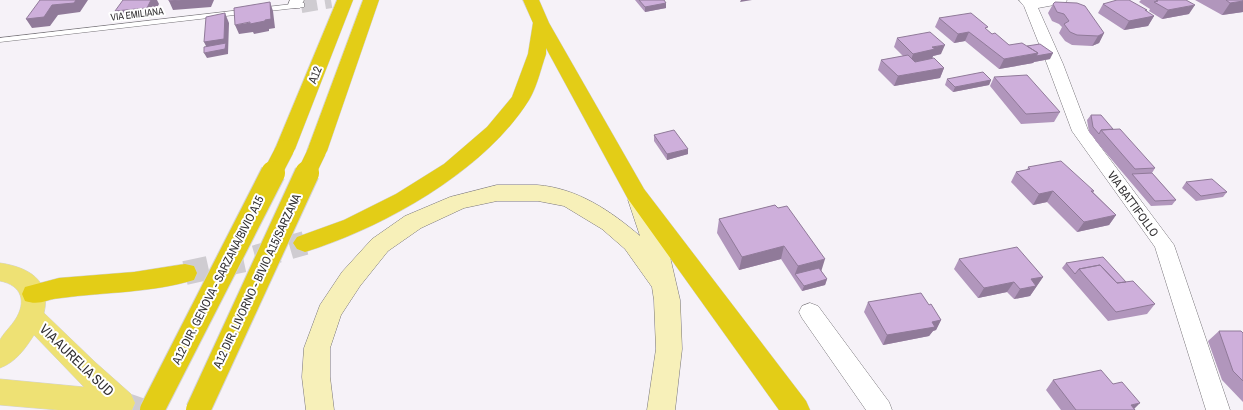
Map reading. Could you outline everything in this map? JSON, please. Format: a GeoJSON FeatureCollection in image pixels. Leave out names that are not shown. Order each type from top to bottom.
{"type":"FeatureCollection","features":[{"type":"Feature","properties":{"kind":"highway","name":"A12"},"geometry":{"type":"LineString","coordinates":[[284,149],[345,0]]}},
{"type":"Feature","properties":{"kind":"highway","name":"A12 DIR. LIVORNO - BIVIO A15/SARZANA"},"geometry":{"type":"LineString","coordinates":[[198,410],[317,151],[371,0]]}},
{"type":"Feature","properties":{"kind":"highway"},"geometry":{"type":"LineString","coordinates":[[531,0],[541,23],[636,194],[796,410]]}},
{"type":"Feature","properties":{"kind":"highway"},"geometry":{"type":"LineString","coordinates":[[305,243],[352,226],[404,199],[451,169],[494,131],[521,98],[536,54],[541,23]]}},
{"type":"Feature","properties":{"kind":"highway","name":"A12 DIR. GENOVA - SARZANA/BIVIO A15"},"geometry":{"type":"LineString","coordinates":[[152,410],[284,149]]}},
{"type":"Feature","properties":{"kind":"highway"},"geometry":{"type":"LineString","coordinates":[[32,305],[59,288],[134,282],[185,273]]}},
{"type":"Feature","properties":{"kind":"main road"},"geometry":{"type":"LineString","coordinates":[[320,410],[316,377],[317,348],[329,312],[351,279],[380,245],[413,222],[458,202],[497,193],[538,193],[570,200],[610,223],[633,244],[662,282]]}},
{"type":"Feature","properties":{"kind":"main road"},"geometry":{"type":"LineString","coordinates":[[636,194],[656,248],[667,300],[669,349],[661,410]]}},
{"type":"Feature","properties":{"kind":"main road"},"geometry":{"type":"LineString","coordinates":[[0,272],[15,275],[27,282],[32,305],[12,345],[0,356]]}},
{"type":"Feature","properties":{"kind":"main road","name":"VIA AURELIA SUD"},"geometry":{"type":"LineString","coordinates":[[0,392],[121,403],[85,370],[32,305]]}},
{"type":"Feature","properties":{"kind":"street","name":"VIA BATTIFOLLO"},"geometry":{"type":"LineString","coordinates":[[1060,0],[1028,3],[1055,64],[1080,131],[1164,245],[1218,410]]}},
{"type":"Feature","properties":{"kind":"street"},"geometry":{"type":"LineString","coordinates":[[810,312],[880,410]]}},
{"type":"Feature","properties":{"kind":"lane","name":"VIA EMILIANA"},"geometry":{"type":"LineString","coordinates":[[0,40],[298,3]]}},
{"type":"Feature","properties":{"kind":"building"},"geometry":{"type":"Polygon","coordinates":[[[40,0],[76,0],[74,3],[52,5],[44,17],[26,19],[40,0]]]}},
{"type":"Feature","properties":{"kind":"building"},"geometry":{"type":"Polygon","coordinates":[[[123,0],[151,0],[147,8],[115,11],[123,0]]]}},
{"type":"Feature","properties":{"kind":"building"},"geometry":{"type":"Polygon","coordinates":[[[639,0],[664,0],[666,3],[645,7],[639,0]]]}},
{"type":"Feature","properties":{"kind":"building"},"geometry":{"type":"Polygon","coordinates":[[[1117,0],[1129,0],[1147,10],[1145,10],[1154,16],[1129,21],[1103,4],[1117,0]]]}},
{"type":"Feature","properties":{"kind":"building"},"geometry":{"type":"Polygon","coordinates":[[[1156,0],[1186,0],[1195,5],[1168,10],[1154,2],[1158,1],[1156,0]]]}},
{"type":"Feature","properties":{"kind":"building"},"geometry":{"type":"Polygon","coordinates":[[[1226,0],[1243,0],[1243,1],[1230,3],[1226,0]]]}},
{"type":"Feature","properties":{"kind":"building"},"geometry":{"type":"Polygon","coordinates":[[[270,2],[271,19],[250,24],[250,22],[235,25],[234,8],[270,2]]]}},
{"type":"Feature","properties":{"kind":"building"},"geometry":{"type":"Polygon","coordinates":[[[1055,2],[1077,3],[1085,6],[1104,33],[1098,36],[1077,35],[1070,32],[1064,24],[1069,21],[1064,14],[1057,12],[1053,4],[1055,2]]]}},
{"type":"Feature","properties":{"kind":"building"},"geometry":{"type":"Polygon","coordinates":[[[225,13],[224,39],[204,42],[206,17],[225,13]]]}},
{"type":"Feature","properties":{"kind":"building"},"geometry":{"type":"Polygon","coordinates":[[[971,13],[988,27],[985,28],[992,34],[995,33],[1009,45],[1022,43],[1038,53],[1004,59],[969,32],[958,34],[939,18],[971,13]]]}},
{"type":"Feature","properties":{"kind":"building"},"geometry":{"type":"Polygon","coordinates":[[[930,32],[945,45],[932,47],[935,49],[913,54],[897,38],[930,32]]]}},
{"type":"Feature","properties":{"kind":"building"},"geometry":{"type":"Polygon","coordinates":[[[226,43],[225,49],[204,53],[204,47],[226,43]]]}},
{"type":"Feature","properties":{"kind":"building"},"geometry":{"type":"Polygon","coordinates":[[[1040,44],[1053,53],[1036,56],[1038,53],[1027,46],[1040,44]]]}},
{"type":"Feature","properties":{"kind":"building"},"geometry":{"type":"Polygon","coordinates":[[[908,55],[915,62],[934,58],[944,68],[898,76],[881,60],[908,55]]]}},
{"type":"Feature","properties":{"kind":"building"},"geometry":{"type":"Polygon","coordinates":[[[983,72],[991,80],[955,87],[947,79],[983,72]]]}},
{"type":"Feature","properties":{"kind":"building"},"geometry":{"type":"Polygon","coordinates":[[[1027,75],[1060,112],[1026,114],[994,77],[1027,75]]]}},
{"type":"Feature","properties":{"kind":"building"},"geometry":{"type":"Polygon","coordinates":[[[1091,115],[1101,115],[1113,129],[1101,130],[1099,134],[1093,127],[1091,115]]]}},
{"type":"Feature","properties":{"kind":"building"},"geometry":{"type":"Polygon","coordinates":[[[1120,129],[1155,168],[1135,169],[1101,130],[1120,129]]]}},
{"type":"Feature","properties":{"kind":"building"},"geometry":{"type":"Polygon","coordinates":[[[674,130],[688,149],[667,154],[654,135],[674,130]]]}},
{"type":"Feature","properties":{"kind":"building"},"geometry":{"type":"Polygon","coordinates":[[[1061,161],[1094,191],[1091,191],[1116,215],[1084,222],[1053,191],[1039,194],[1016,172],[1030,169],[1028,167],[1061,161]]]}},
{"type":"Feature","properties":{"kind":"building"},"geometry":{"type":"Polygon","coordinates":[[[1152,173],[1176,200],[1155,201],[1132,174],[1152,173]]]}},
{"type":"Feature","properties":{"kind":"building"},"geometry":{"type":"Polygon","coordinates":[[[1212,179],[1227,192],[1201,196],[1186,182],[1212,179]]]}},
{"type":"Feature","properties":{"kind":"building"},"geometry":{"type":"Polygon","coordinates":[[[775,205],[778,208],[787,206],[825,259],[798,266],[784,246],[742,257],[719,219],[775,205]]]}},
{"type":"Feature","properties":{"kind":"building"},"geometry":{"type":"Polygon","coordinates":[[[1017,247],[1043,277],[1031,279],[1036,286],[1020,289],[1014,282],[984,288],[959,259],[1017,247]]]}},
{"type":"Feature","properties":{"kind":"building"},"geometry":{"type":"Polygon","coordinates":[[[1103,257],[1126,282],[1117,283],[1100,265],[1079,269],[1075,274],[1066,263],[1103,257]]]}},
{"type":"Feature","properties":{"kind":"building"},"geometry":{"type":"Polygon","coordinates":[[[1100,265],[1117,283],[1133,281],[1155,304],[1116,312],[1079,269],[1100,265]]]}},
{"type":"Feature","properties":{"kind":"building"},"geometry":{"type":"Polygon","coordinates":[[[819,268],[827,279],[804,286],[795,274],[819,268]]]}},
{"type":"Feature","properties":{"kind":"building"},"geometry":{"type":"Polygon","coordinates":[[[921,293],[929,305],[931,304],[941,320],[932,322],[935,327],[887,335],[868,302],[921,293]]]}},
{"type":"Feature","properties":{"kind":"building"},"geometry":{"type":"Polygon","coordinates":[[[1219,331],[1241,331],[1243,333],[1243,381],[1233,371],[1219,331]]]}},
{"type":"Feature","properties":{"kind":"building"},"geometry":{"type":"Polygon","coordinates":[[[1101,370],[1113,384],[1122,382],[1140,403],[1131,405],[1135,410],[1076,410],[1053,380],[1101,370]]]}},
{"type":"Feature","properties":{"kind":"tunnel"},"geometry":{"type":"LineString","coordinates":[[301,5],[331,0]]}},
{"type":"Feature","properties":{"kind":"tunnel"},"geometry":{"type":"LineString","coordinates":[[185,273],[249,259],[305,243]]}},
{"type":"Feature","properties":{"kind":"tunnel"},"geometry":{"type":"LineString","coordinates":[[121,403],[141,410]]}}]}
